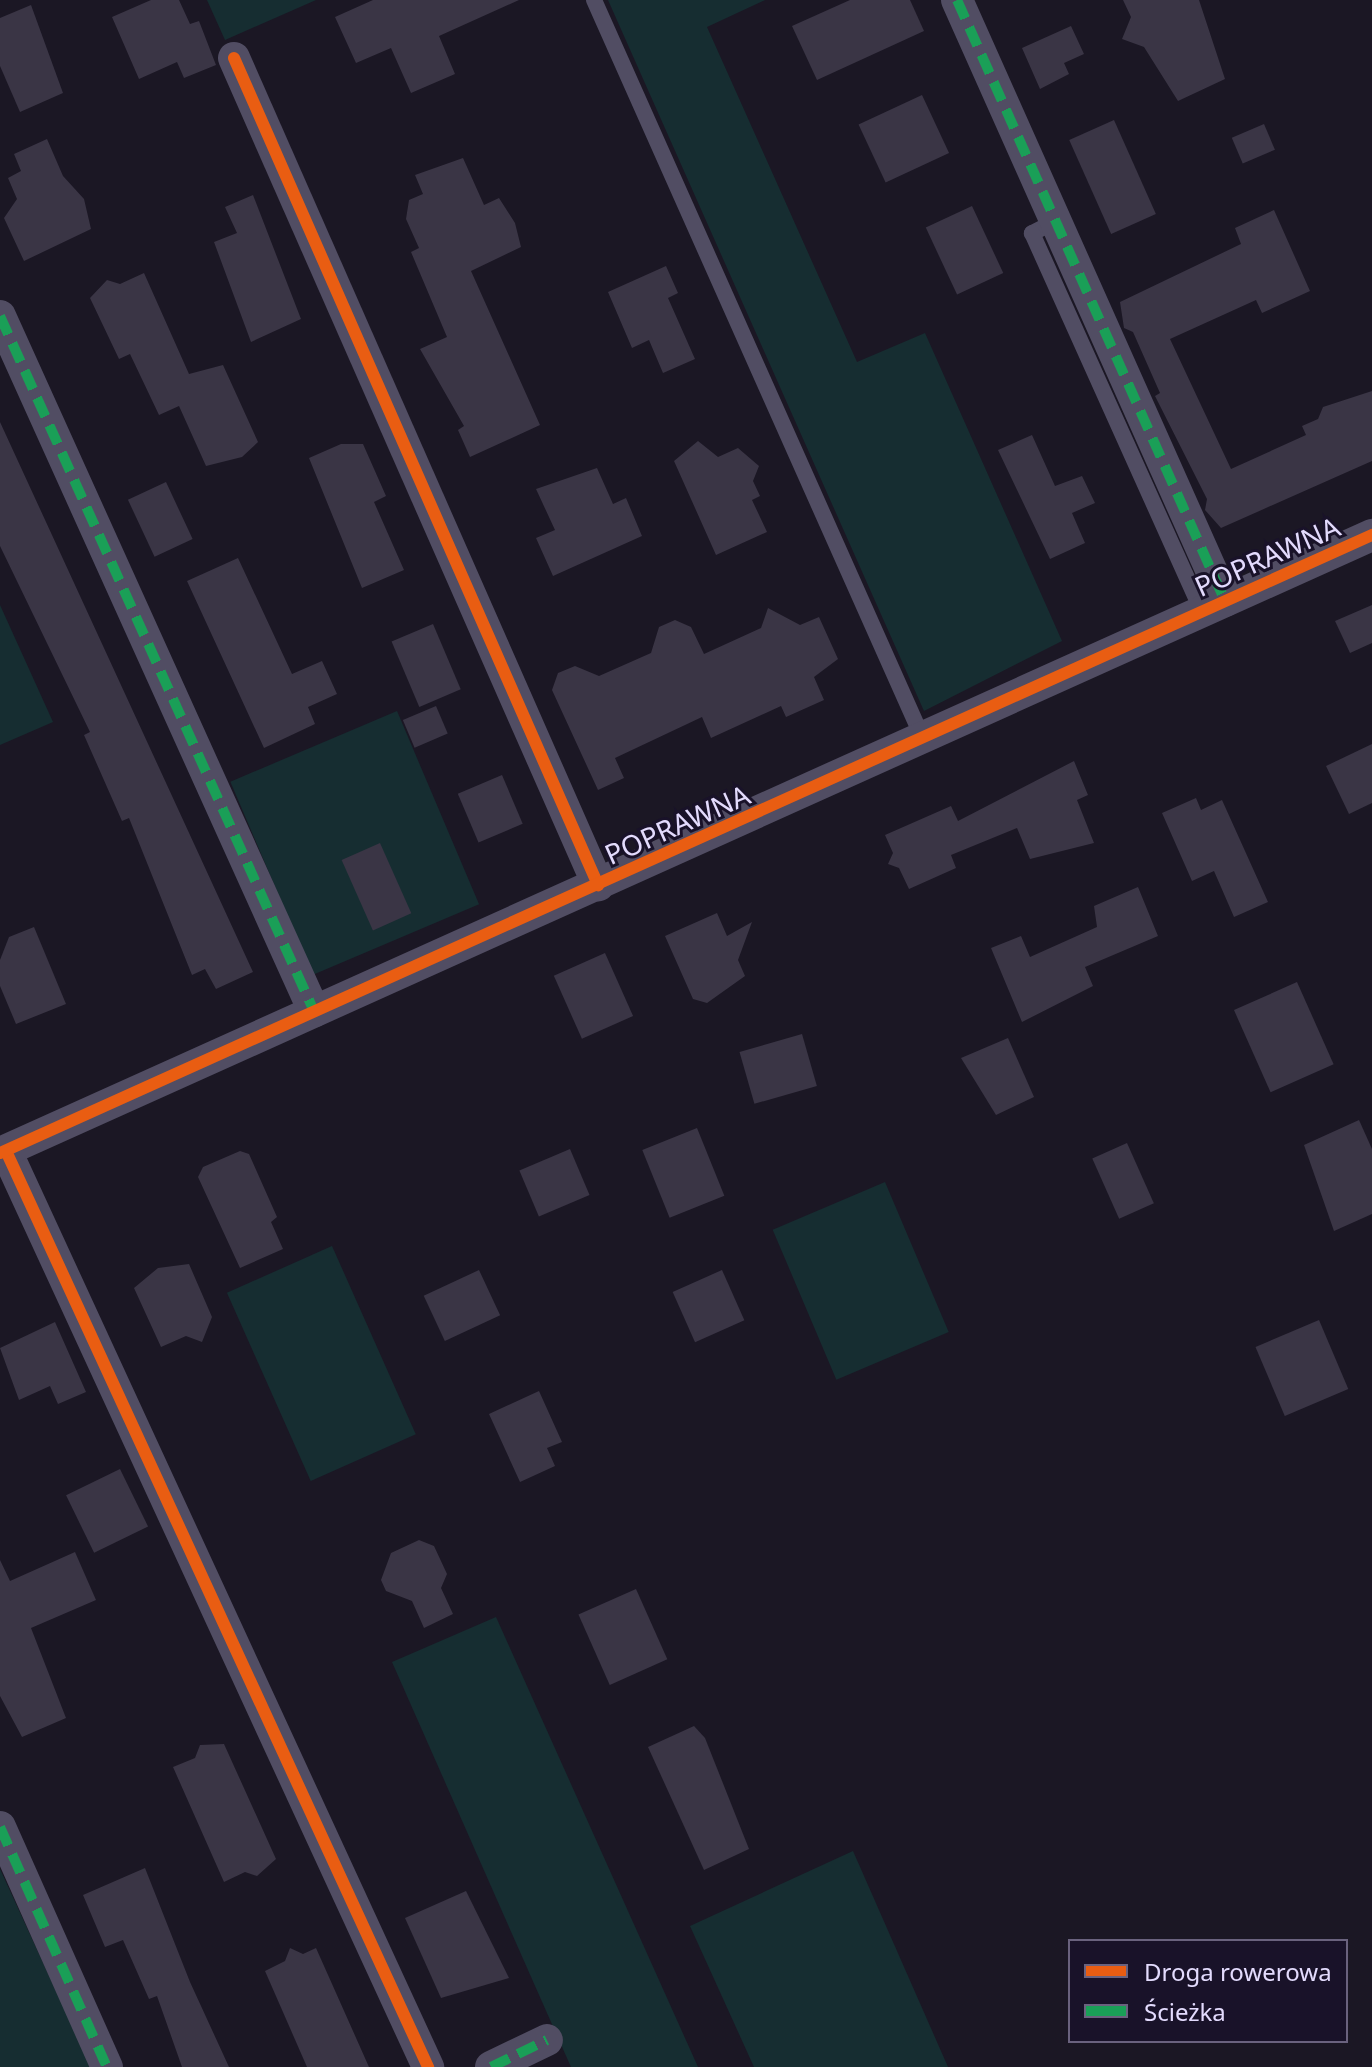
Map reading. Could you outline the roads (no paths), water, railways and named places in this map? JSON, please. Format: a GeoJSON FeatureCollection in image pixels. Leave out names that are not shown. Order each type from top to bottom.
{"type":"FeatureCollection","features":[{"type":"Feature","properties":{"kind":"street"},"geometry":{"type":"LineString","coordinates":[[957,0],[1054,222],[1214,606]]}},
{"type":"Feature","properties":{"kind":"street"},"geometry":{"type":"LineString","coordinates":[[234,58],[598,885]]}},
{"type":"Feature","properties":{"kind":"street"},"geometry":{"type":"LineString","coordinates":[[0,316],[314,1011]]}},
{"type":"Feature","properties":{"kind":"street","name":"POPRAWNA"},"geometry":{"type":"LineString","coordinates":[[3,1152],[1372,535]]}},
{"type":"Feature","properties":{"kind":"street"},"geometry":{"type":"LineString","coordinates":[[3,1152],[428,2067]]}},
{"type":"Feature","properties":{"kind":"street"},"geometry":{"type":"LineString","coordinates":[[0,1827],[107,2067]]}},
{"type":"Feature","properties":{"kind":"street"},"geometry":{"type":"LineString","coordinates":[[491,2067],[547,2040]]}},
{"type":"Feature","properties":{"kind":"lane"},"geometry":{"type":"LineString","coordinates":[[594,0],[923,739]]}}]}
